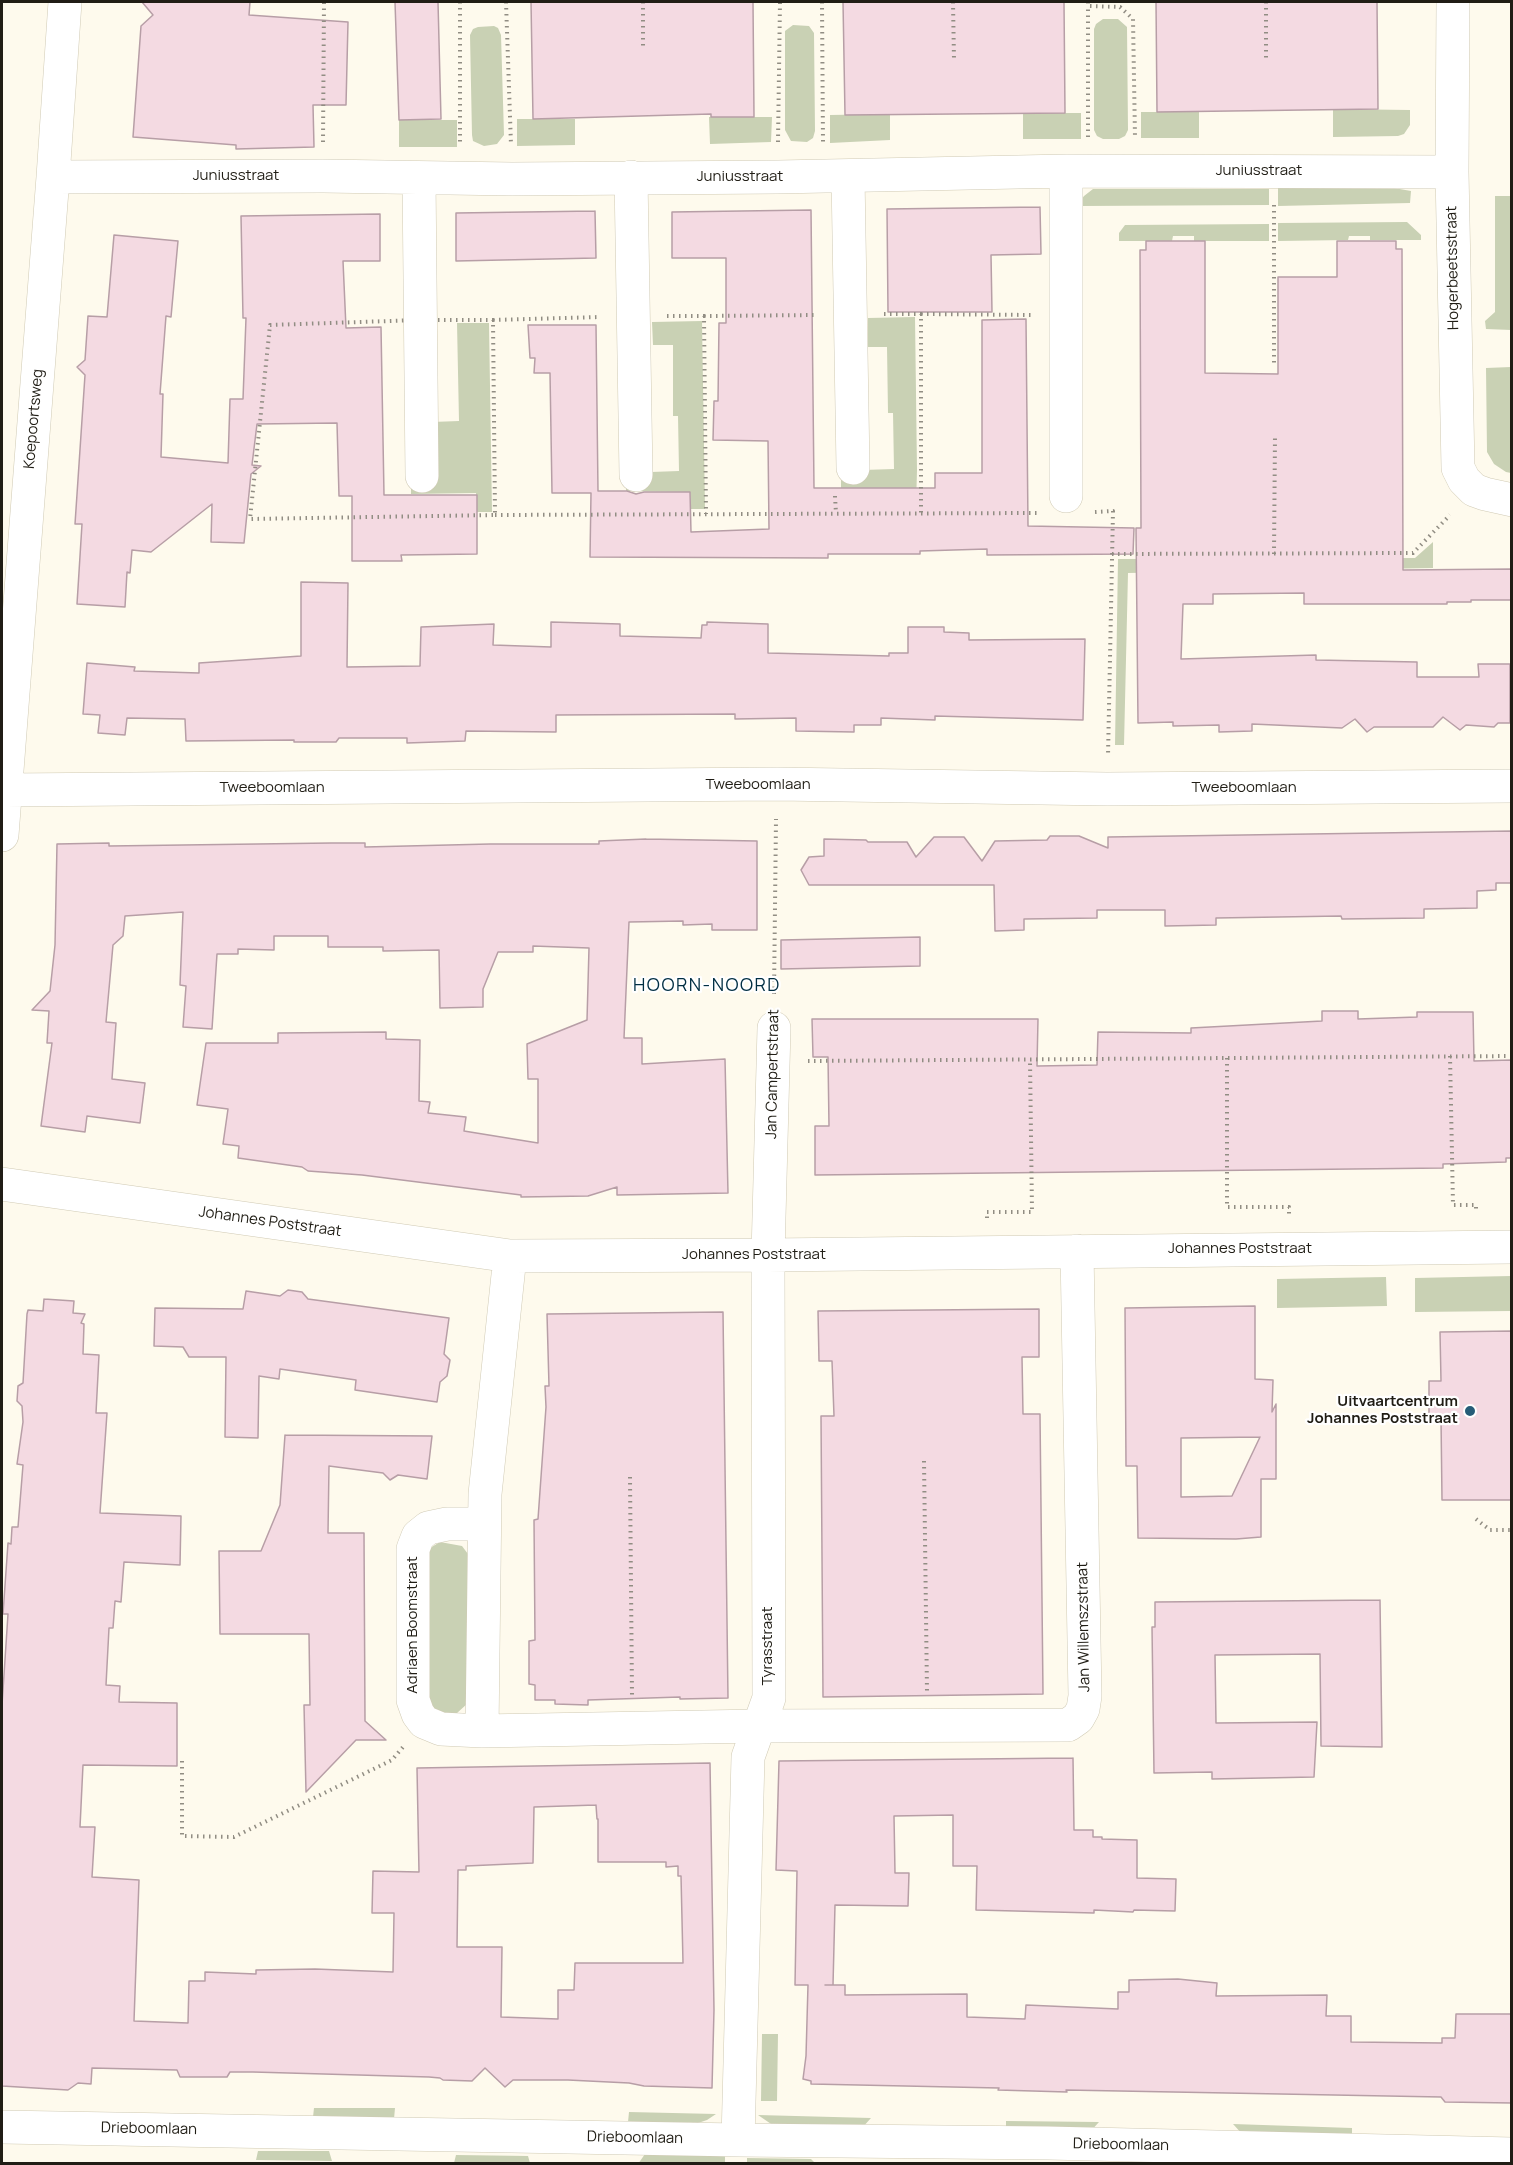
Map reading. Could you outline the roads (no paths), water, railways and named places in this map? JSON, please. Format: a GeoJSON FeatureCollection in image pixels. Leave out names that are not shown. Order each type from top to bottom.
{"type":"FeatureCollection","features":[{"type":"Feature","properties":{"kind":"street","name":"Koepoortsweg"},"geometry":{"type":"LineString","coordinates":[[2,836],[65,2]]}},
{"type":"Feature","properties":{"kind":"street","name":"Hogerbeetsstraat"},"geometry":{"type":"LineString","coordinates":[[1453,2],[1452,172],[1458,468],[1464,480],[1474,490],[1512,500]]}},
{"type":"Feature","properties":{"kind":"street","name":"Juniusstraat"},"geometry":{"type":"LineString","coordinates":[[53,177],[322,176],[512,179],[1077,171],[1452,172]]}},
{"type":"Feature","properties":{"kind":"street"},"geometry":{"type":"LineString","coordinates":[[1066,504],[1066,315],[1077,171]]}},
{"type":"Feature","properties":{"kind":"street"},"geometry":{"type":"LineString","coordinates":[[836,176],[851,315],[853,468]]}},
{"type":"Feature","properties":{"kind":"street"},"geometry":{"type":"LineString","coordinates":[[631,177],[636,475]]}},
{"type":"Feature","properties":{"kind":"street"},"geometry":{"type":"LineString","coordinates":[[419,178],[422,477]]}},
{"type":"Feature","properties":{"kind":"street","name":"Tweeboomlaan"},"geometry":{"type":"LineString","coordinates":[[5,790],[777,784],[1107,789],[1512,786]]}},
{"type":"Feature","properties":{"kind":"street","name":"Jan Campertstraat"},"geometry":{"type":"LineString","coordinates":[[768,1256],[774,1028]]}},
{"type":"Feature","properties":{"kind":"street","name":"Johannes Poststraat"},"geometry":{"type":"LineString","coordinates":[[2,1184],[510,1256],[768,1256],[1512,1247]]}},
{"type":"Feature","properties":{"kind":"street","name":"Jan Willemszstraat"},"geometry":{"type":"LineString","coordinates":[[759,1726],[1068,1725],[1078,1718],[1083,1709],[1085,1696],[1077,1251]]}},
{"type":"Feature","properties":{"kind":"street"},"geometry":{"type":"LineString","coordinates":[[510,1256],[484,1524],[482,1731],[759,1726]]}},
{"type":"Feature","properties":{"kind":"street","name":"Tyrasstraat"},"geometry":{"type":"LineString","coordinates":[[738,2140],[748,1757],[769,1698],[768,1256]]}},
{"type":"Feature","properties":{"kind":"street","name":"Adriaen Boomstraat"},"geometry":{"type":"LineString","coordinates":[[482,1731],[441,1729],[424,1722],[418,1714],[413,1700],[413,1549],[417,1536],[428,1528],[447,1524],[484,1524]]}},
{"type":"Feature","properties":{"kind":"street","name":"Drieboomlaan"},"geometry":{"type":"LineString","coordinates":[[2,2127],[738,2140],[1048,2153],[1268,2156],[1512,2154]]}},
{"type":"Feature","properties":{"kind":"place","name":"Uitvaartcentrum Johannes Poststraat"},"geometry":{"type":"Point","coordinates":[1470,1411]}},
{"type":"Feature","properties":{"kind":"district","name":"HOORN-NOORD"},"geometry":{"type":"Point","coordinates":[707,986]}}]}
